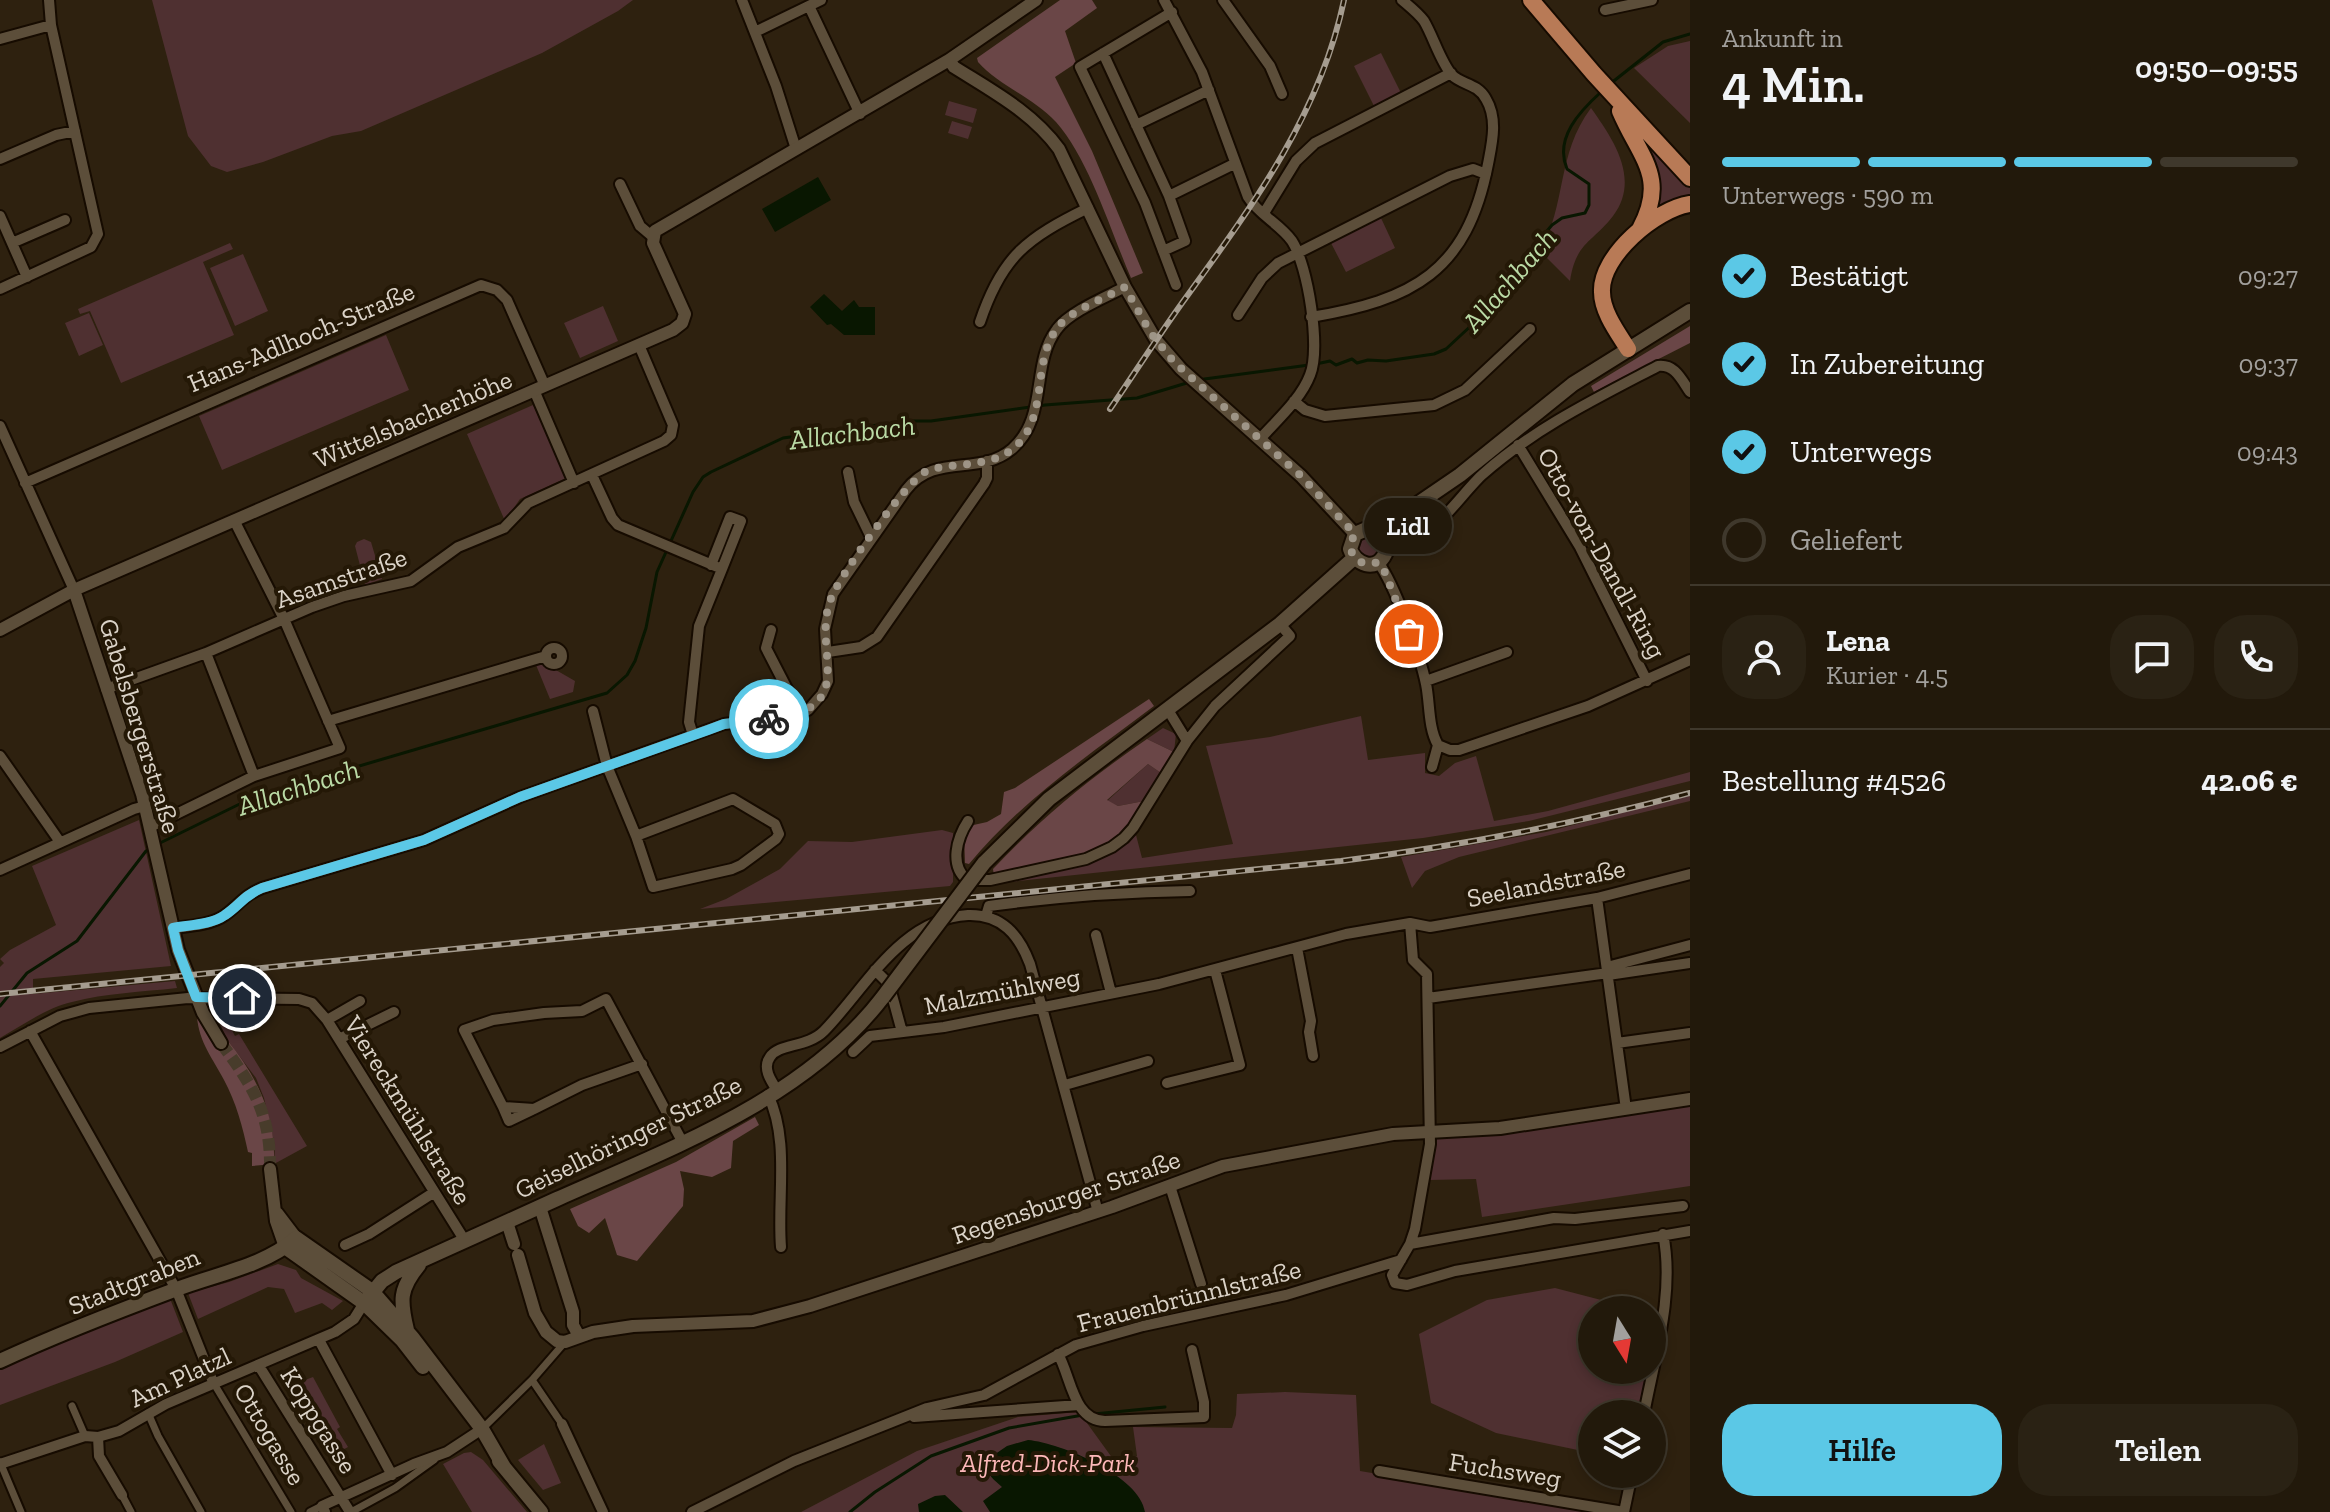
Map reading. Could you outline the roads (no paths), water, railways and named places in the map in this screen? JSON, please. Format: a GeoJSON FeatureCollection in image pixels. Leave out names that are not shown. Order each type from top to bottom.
{"type":"FeatureCollection","features":[{"type":"Feature","properties":{"kind":"main road"},"geometry":{"type":"LineString","coordinates":[[1531,0],[1690,178]]}},
{"type":"Feature","properties":{"kind":"main road"},"geometry":{"type":"LineString","coordinates":[[1613,95],[1651,172],[1652,203],[1639,231]]}},
{"type":"Feature","properties":{"kind":"main road"},"geometry":{"type":"LineString","coordinates":[[1657,143],[1690,155]]}},
{"type":"Feature","properties":{"kind":"main road"},"geometry":{"type":"LineString","coordinates":[[1628,349],[1606,309],[1602,284],[1613,260],[1639,231],[1669,210],[1690,204]]}},
{"type":"Feature","properties":{"kind":"main road"},"geometry":{"type":"LineString","coordinates":[[1386,546],[1378,531],[1369,528],[1355,534],[1350,549],[1354,558],[1365,565],[1378,562],[1391,538],[1460,475],[1561,393],[1690,311]]}},
{"type":"Feature","properties":{"kind":"main road"},"geometry":{"type":"LineString","coordinates":[[1378,531],[1460,475]]}},
{"type":"Feature","properties":{"kind":"main road","name":"Geiselhöringer Straße"},"geometry":{"type":"LineString","coordinates":[[368,1297],[396,1272],[683,1143],[772,1093],[839,1046],[883,997],[984,863],[1049,799],[1280,624],[1354,558]]}},
{"type":"Feature","properties":{"kind":"main road"},"geometry":{"type":"LineString","coordinates":[[291,1243],[368,1297],[407,1331],[504,1467],[541,1512]]}},
{"type":"Feature","properties":{"kind":"main road","name":"Stadtgraben"},"geometry":{"type":"LineString","coordinates":[[0,1361],[176,1289],[265,1257],[291,1243]]}},
{"type":"Feature","properties":{"kind":"main road"},"geometry":{"type":"LineString","coordinates":[[407,1331],[403,1287],[422,1260]]}},
{"type":"Feature","properties":{"kind":"main road"},"geometry":{"type":"LineString","coordinates":[[368,1297],[478,1431]]}},
{"type":"Feature","properties":{"kind":"street"},"geometry":{"type":"LineString","coordinates":[[0,289],[91,247],[96,242],[99,228],[51,25],[49,0]]}},
{"type":"Feature","properties":{"kind":"street"},"geometry":{"type":"LineString","coordinates":[[742,0],[776,86],[796,149]]}},
{"type":"Feature","properties":{"kind":"street"},"geometry":{"type":"LineString","coordinates":[[755,32],[821,0]]}},
{"type":"Feature","properties":{"kind":"street"},"geometry":{"type":"LineString","coordinates":[[653,237],[662,225],[860,114],[949,60],[1036,0]]}},
{"type":"Feature","properties":{"kind":"street"},"geometry":{"type":"LineString","coordinates":[[1164,0],[1194,53],[1234,164],[1253,205],[1283,230],[1298,252],[1304,269],[1311,317],[1311,373],[1294,401],[1260,439]]}},
{"type":"Feature","properties":{"kind":"street"},"geometry":{"type":"LineString","coordinates":[[1224,0],[1270,66],[1282,94]]}},
{"type":"Feature","properties":{"kind":"street"},"geometry":{"type":"LineString","coordinates":[[1311,317],[1392,297],[1432,275],[1467,230],[1475,213],[1493,132],[1490,108],[1482,93],[1451,73],[1422,18],[1402,0]]}},
{"type":"Feature","properties":{"kind":"street"},"geometry":{"type":"LineString","coordinates":[[1605,10],[1652,0]]}},
{"type":"Feature","properties":{"kind":"street"},"geometry":{"type":"LineString","coordinates":[[809,6],[860,114]]}},
{"type":"Feature","properties":{"kind":"street"},"geometry":{"type":"LineString","coordinates":[[1172,12],[1080,67],[1145,203],[1176,285]]}},
{"type":"Feature","properties":{"kind":"street"},"geometry":{"type":"LineString","coordinates":[[0,39],[51,25]]}},
{"type":"Feature","properties":{"kind":"street"},"geometry":{"type":"LineString","coordinates":[[1103,53],[1169,196],[1185,241],[1163,251]]}},
{"type":"Feature","properties":{"kind":"street"},"geometry":{"type":"LineString","coordinates":[[949,60],[954,67],[1027,114],[1046,131],[1059,149],[1150,332],[1181,369],[1301,476],[1355,534]]}},
{"type":"Feature","properties":{"kind":"street"},"geometry":{"type":"LineString","coordinates":[[1264,213],[1296,161],[1315,143],[1451,73]]}},
{"type":"Feature","properties":{"kind":"street"},"geometry":{"type":"LineString","coordinates":[[1136,125],[1209,90]]}},
{"type":"Feature","properties":{"kind":"street"},"geometry":{"type":"LineString","coordinates":[[0,159],[56,135],[75,131]]}},
{"type":"Feature","properties":{"kind":"street"},"geometry":{"type":"LineString","coordinates":[[1169,196],[1234,164]]}},
{"type":"Feature","properties":{"kind":"street"},"geometry":{"type":"LineString","coordinates":[[1238,315],[1269,270],[1298,252],[1450,176],[1473,169],[1486,174]]}},
{"type":"Feature","properties":{"kind":"street","name":"Wittelsbacherhöhe"},"geometry":{"type":"LineString","coordinates":[[0,630],[74,590],[673,330],[682,323],[685,314],[655,249],[653,237],[640,226],[620,184]]}},
{"type":"Feature","properties":{"kind":"street"},"geometry":{"type":"LineString","coordinates":[[980,322],[993,286],[1014,256],[1045,230],[1088,208]]}},
{"type":"Feature","properties":{"kind":"street"},"geometry":{"type":"LineString","coordinates":[[0,216],[27,277]]}},
{"type":"Feature","properties":{"kind":"street"},"geometry":{"type":"LineString","coordinates":[[12,243],[65,220]]}},
{"type":"Feature","properties":{"kind":"street","name":"Hans-Adlhoch-Straße"},"geometry":{"type":"LineString","coordinates":[[25,483],[481,285],[490,285],[507,300],[539,388]]}},
{"type":"Feature","properties":{"kind":"street"},"geometry":{"type":"LineString","coordinates":[[173,928],[215,920],[244,897],[262,888],[424,840],[520,797],[724,724],[800,714],[814,704],[825,688],[829,673],[825,629],[828,604],[871,537],[922,473],[987,461],[1005,454],[1021,440],[1034,414],[1046,354],[1058,327],[1125,287]]}},
{"type":"Feature","properties":{"kind":"street"},"geometry":{"type":"LineString","coordinates":[[1294,401],[1305,410],[1325,416],[1434,405],[1465,390],[1530,329]]}},
{"type":"Feature","properties":{"kind":"street","name":"Asamstraße"},"geometry":{"type":"LineString","coordinates":[[106,689],[206,653],[344,596],[411,581],[458,547],[504,528],[528,503],[664,441],[673,430],[672,419],[639,345]]}},
{"type":"Feature","properties":{"kind":"street","name":"Otto-von-Dandl-Ring"},"geometry":{"type":"LineString","coordinates":[[1408,524],[1422,529],[1433,526],[1472,484],[1518,445],[1592,399],[1658,366],[1667,365],[1677,373],[1690,392]]}},
{"type":"Feature","properties":{"kind":"street"},"geometry":{"type":"LineString","coordinates":[[539,388],[574,483]]}},
{"type":"Feature","properties":{"kind":"street","name":"Gabelsbergerstraße"},"geometry":{"type":"LineString","coordinates":[[0,426],[74,590],[145,806],[178,950],[208,1024],[221,1043]]}},
{"type":"Feature","properties":{"kind":"street","name":"Otto-von-Dandl-Ring"},"geometry":{"type":"LineString","coordinates":[[1518,445],[1580,547],[1647,681]]}},
{"type":"Feature","properties":{"kind":"street"},"geometry":{"type":"LineString","coordinates":[[828,652],[861,647],[877,637],[984,484],[987,461]]}},
{"type":"Feature","properties":{"kind":"street"},"geometry":{"type":"LineString","coordinates":[[848,472],[854,502],[871,537]]}},
{"type":"Feature","properties":{"kind":"street"},"geometry":{"type":"LineString","coordinates":[[592,475],[618,525],[716,567]]}},
{"type":"Feature","properties":{"kind":"street"},"geometry":{"type":"LineString","coordinates":[[151,830],[254,776],[340,748],[284,619],[234,520]]}},
{"type":"Feature","properties":{"kind":"street"},"geometry":{"type":"LineString","coordinates":[[693,735],[689,722],[697,638],[716,567],[728,539]]}},
{"type":"Feature","properties":{"kind":"street"},"geometry":{"type":"LineString","coordinates":[[1378,562],[1388,580],[1426,681],[1433,734],[1438,745],[1432,767]]}},
{"type":"Feature","properties":{"kind":"street"},"geometry":{"type":"LineString","coordinates":[[968,821],[960,833],[956,860],[958,870],[967,880],[990,880],[1086,859],[1112,847],[1133,828],[1187,741],[1215,706],[1290,636],[1280,624]]}},
{"type":"Feature","properties":{"kind":"street"},"geometry":{"type":"LineString","coordinates":[[771,630],[766,648],[800,714]]}},
{"type":"Feature","properties":{"kind":"street"},"geometry":{"type":"LineString","coordinates":[[1426,681],[1507,652]]}},
{"type":"Feature","properties":{"kind":"street"},"geometry":{"type":"LineString","coordinates":[[206,653],[254,776]]}},
{"type":"Feature","properties":{"kind":"street"},"geometry":{"type":"LineString","coordinates":[[328,721],[546,656]]}},
{"type":"Feature","properties":{"kind":"street","name":"Otto-von-Dandl-Ring"},"geometry":{"type":"LineString","coordinates":[[1438,745],[1442,749],[1459,750],[1588,706],[1690,660]]}},
{"type":"Feature","properties":{"kind":"street"},"geometry":{"type":"LineString","coordinates":[[1168,710],[1187,741]]}},
{"type":"Feature","properties":{"kind":"street"},"geometry":{"type":"LineString","coordinates":[[593,711],[607,766],[653,887],[741,865],[779,834],[775,824],[733,799],[636,836]]}},
{"type":"Feature","properties":{"kind":"street"},"geometry":{"type":"LineString","coordinates":[[0,756],[60,842]]}},
{"type":"Feature","properties":{"kind":"street"},"geometry":{"type":"LineString","coordinates":[[0,870],[145,806]]}},
{"type":"Feature","properties":{"kind":"street","name":"Seelandstraße"},"geometry":{"type":"LineString","coordinates":[[1410,923],[1430,927],[1597,898],[1690,874]]}},
{"type":"Feature","properties":{"kind":"street"},"geometry":{"type":"LineString","coordinates":[[986,916],[989,906],[1079,896],[1190,891]]}},
{"type":"Feature","properties":{"kind":"street"},"geometry":{"type":"LineString","coordinates":[[1597,898],[1626,1109]]}},
{"type":"Feature","properties":{"kind":"street"},"geometry":{"type":"LineString","coordinates":[[781,1247],[778,1208],[780,1126],[767,1072],[768,1059],[780,1048],[803,1045],[815,1039],[875,970],[907,939],[924,927],[962,916],[986,916],[1004,923],[1020,941],[1065,1085],[1098,1212]]}},
{"type":"Feature","properties":{"kind":"street"},"geometry":{"type":"LineString","coordinates":[[1410,923],[1413,960],[1427,974],[1430,1130],[1410,1244],[1392,1279],[1395,1283],[1407,1285],[1455,1271],[1690,1231]]}},
{"type":"Feature","properties":{"kind":"street","name":"Malzmühlweg"},"geometry":{"type":"LineString","coordinates":[[853,1052],[870,1036],[944,1027],[1111,993],[1215,970],[1346,934],[1410,923]]}},
{"type":"Feature","properties":{"kind":"street","name":"Malzmühlweg"},"geometry":{"type":"LineString","coordinates":[[1096,935],[1111,993]]}},
{"type":"Feature","properties":{"kind":"street"},"geometry":{"type":"LineString","coordinates":[[1607,972],[1690,945]]}},
{"type":"Feature","properties":{"kind":"street"},"geometry":{"type":"LineString","coordinates":[[1297,948],[1311,1021],[1309,1032],[1313,1056]]}},
{"type":"Feature","properties":{"kind":"street"},"geometry":{"type":"LineString","coordinates":[[1428,998],[1690,963]]}},
{"type":"Feature","properties":{"kind":"street","name":"Malzmühlweg"},"geometry":{"type":"LineString","coordinates":[[875,970],[889,984],[902,1032]]}},
{"type":"Feature","properties":{"kind":"street"},"geometry":{"type":"LineString","coordinates":[[1167,1083],[1240,1065],[1215,970]]}},
{"type":"Feature","properties":{"kind":"street"},"geometry":{"type":"LineString","coordinates":[[0,1047],[60,1016],[89,1008],[196,997]]}},
{"type":"Feature","properties":{"kind":"street","name":"Viereckmühlstraße"},"geometry":{"type":"LineString","coordinates":[[196,997],[299,999],[312,1003],[327,1020],[465,1241]]}},
{"type":"Feature","properties":{"kind":"street"},"geometry":{"type":"LineString","coordinates":[[642,1064],[582,1085],[534,1109],[503,1107],[464,1030],[484,1022],[582,1011],[606,999],[642,1064],[683,1143]]}},
{"type":"Feature","properties":{"kind":"street"},"geometry":{"type":"LineString","coordinates":[[327,1020],[360,1001]]}},
{"type":"Feature","properties":{"kind":"street"},"geometry":{"type":"LineString","coordinates":[[339,1039],[394,1012]]}},
{"type":"Feature","properties":{"kind":"street","name":"Ottogasse"},"geometry":{"type":"LineString","coordinates":[[30,1031],[176,1289],[213,1382],[291,1512]]}},
{"type":"Feature","properties":{"kind":"street"},"geometry":{"type":"LineString","coordinates":[[1617,1043],[1690,1033]]}},
{"type":"Feature","properties":{"kind":"street"},"geometry":{"type":"LineString","coordinates":[[1065,1085],[1148,1061]]}},
{"type":"Feature","properties":{"kind":"street","name":"Regensburger Straße"},"geometry":{"type":"LineString","coordinates":[[565,1342],[579,1336],[633,1326],[777,1317],[1098,1212],[1223,1166],[1358,1139],[1430,1130],[1500,1128],[1690,1099]]}},
{"type":"Feature","properties":{"kind":"street"},"geometry":{"type":"LineString","coordinates":[[270,1169],[279,1235],[291,1243]]}},
{"type":"Feature","properties":{"kind":"street"},"geometry":{"type":"LineString","coordinates":[[1170,1186],[1201,1284]]}},
{"type":"Feature","properties":{"kind":"street"},"geometry":{"type":"LineString","coordinates":[[345,1245],[369,1234],[433,1193]]}},
{"type":"Feature","properties":{"kind":"street"},"geometry":{"type":"LineString","coordinates":[[1410,1244],[1554,1218],[1575,1219],[1683,1206]]}},
{"type":"Feature","properties":{"kind":"street"},"geometry":{"type":"LineString","coordinates":[[540,1207],[573,1312],[573,1325],[579,1336]]}},
{"type":"Feature","properties":{"kind":"street"},"geometry":{"type":"LineString","coordinates":[[351,1512],[395,1488],[478,1431],[532,1380],[565,1342],[552,1338],[540,1324],[507,1222]]}},
{"type":"Feature","properties":{"kind":"street"},"geometry":{"type":"LineString","coordinates":[[1647,1400],[1667,1287],[1668,1254],[1663,1234]]}},
{"type":"Feature","properties":{"kind":"street","name":"Frauenbrünnlstraße"},"geometry":{"type":"LineString","coordinates":[[692,1512],[764,1474],[927,1408],[984,1395],[1076,1345],[1143,1326],[1286,1295],[1401,1260]]}},
{"type":"Feature","properties":{"kind":"street","name":"Am Platzl"},"geometry":{"type":"LineString","coordinates":[[0,1463],[85,1436],[98,1437],[119,1431],[148,1413],[213,1382],[319,1340],[350,1323],[368,1297]]}},
{"type":"Feature","properties":{"kind":"street"},"geometry":{"type":"LineString","coordinates":[[319,1340],[392,1475]]}},
{"type":"Feature","properties":{"kind":"street","name":"Frauenbrünnlstraße"},"geometry":{"type":"LineString","coordinates":[[904,1418],[1084,1412],[1105,1421],[1204,1417],[1204,1402],[1192,1350]]}},
{"type":"Feature","properties":{"kind":"street"},"geometry":{"type":"LineString","coordinates":[[1058,1354],[1084,1412]]}},
{"type":"Feature","properties":{"kind":"street","name":"Koppgasse"},"geometry":{"type":"LineString","coordinates":[[259,1366],[351,1512]]}},
{"type":"Feature","properties":{"kind":"street"},"geometry":{"type":"LineString","coordinates":[[532,1380],[562,1424],[603,1512]]}},
{"type":"Feature","properties":{"kind":"street"},"geometry":{"type":"LineString","coordinates":[[72,1406],[85,1436]]}},
{"type":"Feature","properties":{"kind":"street"},"geometry":{"type":"LineString","coordinates":[[148,1413],[201,1512]]}},
{"type":"Feature","properties":{"kind":"street"},"geometry":{"type":"LineString","coordinates":[[98,1437],[99,1456],[131,1512]]}},
{"type":"Feature","properties":{"kind":"street"},"geometry":{"type":"LineString","coordinates":[[310,1512],[324,1509],[342,1497],[438,1456]]}},
{"type":"Feature","properties":{"kind":"street"},"geometry":{"type":"LineString","coordinates":[[0,1463],[21,1512]]}},
{"type":"Feature","properties":{"kind":"street","name":"Fuchsweg"},"geometry":{"type":"LineString","coordinates":[[1379,1471],[1624,1512]]}},
{"type":"Feature","properties":{"kind":"street"},"geometry":{"type":"LineString","coordinates":[[1624,1512],[1629,1488]]}},
{"type":"Feature","properties":{"kind":"waterway","name":"Allachbach"},"geometry":{"type":"LineString","coordinates":[[1610,84],[1663,42],[1690,34]]}},
{"type":"Feature","properties":{"kind":"waterway","name":"Allachbach"},"geometry":{"type":"LineString","coordinates":[[1316,364],[1330,361],[1336,365],[1352,359],[1357,363],[1386,361],[1434,354],[1446,349],[1490,308],[1552,225],[1562,218],[1585,213],[1589,205],[1589,184],[1567,169],[1564,147],[1571,126],[1601,92]]}},
{"type":"Feature","properties":{"kind":"waterway","name":"Allachbach"},"geometry":{"type":"LineString","coordinates":[[1197,380],[1309,365]]}},
{"type":"Feature","properties":{"kind":"waterway","name":"Allachbach"},"geometry":{"type":"LineString","coordinates":[[158,844],[254,797],[607,693],[627,675],[635,661],[646,628],[657,572],[693,492],[703,477],[783,438],[1045,405],[1137,398],[1190,382]]}},
{"type":"Feature","properties":{"kind":"waterway","name":"Allachbach"},"geometry":{"type":"LineString","coordinates":[[0,1006],[27,973],[77,941],[146,851],[152,848]]}},
{"type":"Feature","properties":{"kind":"waterway"},"geometry":{"type":"LineString","coordinates":[[1094,1414],[1165,1407]]}},
{"type":"Feature","properties":{"kind":"waterway"},"geometry":{"type":"LineString","coordinates":[[850,1512],[931,1456],[1009,1428],[1083,1415]]}},
{"type":"Feature","properties":{"kind":"tunnel"},"geometry":{"type":"LineString","coordinates":[[221,1043],[258,1102],[267,1132],[270,1169]]}},
{"type":"Feature","properties":{"kind":"railway"},"geometry":{"type":"LineString","coordinates":[[1110,409],[1280,160],[1318,83],[1344,0]]}},
{"type":"Feature","properties":{"kind":"railway"},"geometry":{"type":"LineString","coordinates":[[0,994],[1341,861],[1517,833],[1690,793]]}},
{"type":"Feature","properties":{"kind":"place","name":"Lidl"},"geometry":{"type":"Point","coordinates":[1409,634]}},
{"type":"Feature","properties":{"kind":"park label","name":"Alfred-Dick-Park"},"geometry":{"type":"Point","coordinates":[1048,1463]}}]}
